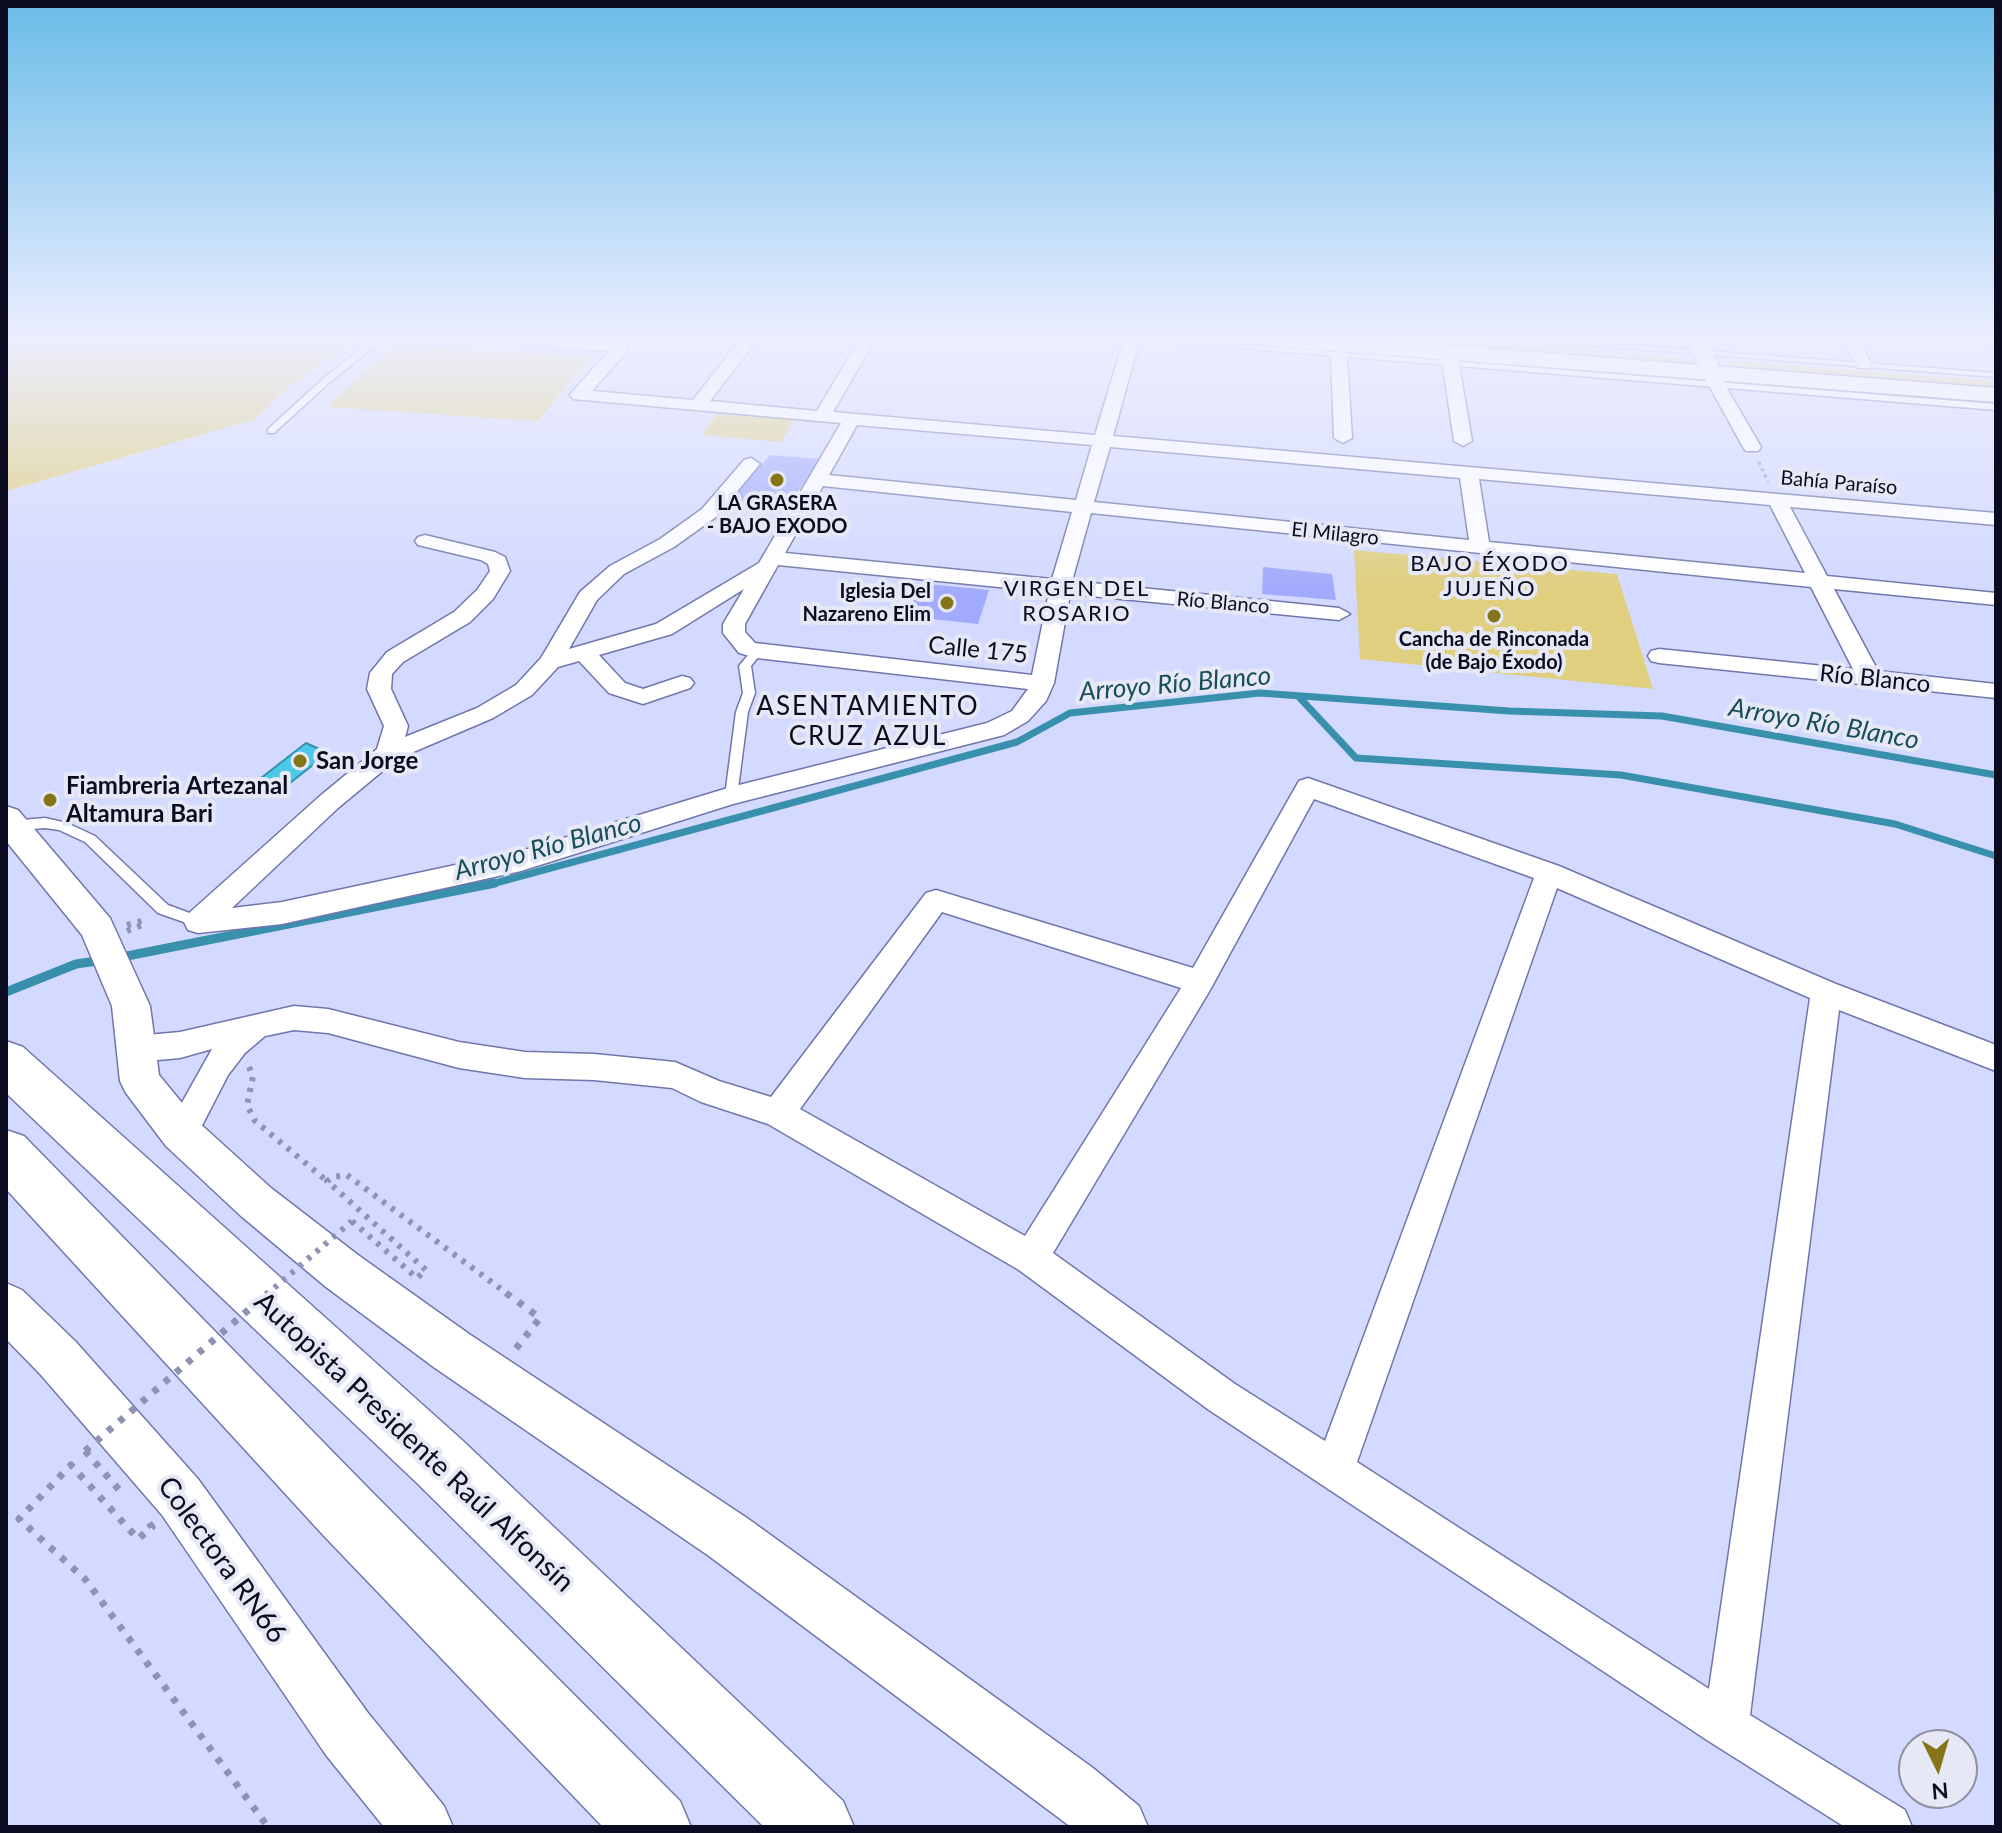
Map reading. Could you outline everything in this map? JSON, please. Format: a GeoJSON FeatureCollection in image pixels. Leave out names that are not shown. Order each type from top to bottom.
{"type":"FeatureCollection","features":[{"type":"Feature","properties":{"kind":"highway","name":"Autopista Presidente Raúl Alfonsín"},"geometry":{"type":"LineString","coordinates":[[6,1062],[440,1462],[817,1827]]}},
{"type":"Feature","properties":{"kind":"highway"},"geometry":{"type":"LineString","coordinates":[[6,1153],[336,1502],[654,1827]]}},
{"type":"Feature","properties":{"kind":"street"},"geometry":{"type":"LineString","coordinates":[[757,651],[747,648],[734,633],[734,624],[851,421]]}},
{"type":"Feature","properties":{"kind":"street","name":"Bahía Paraíso"},"geometry":{"type":"LineString","coordinates":[[891,421],[1996,519]]}},
{"type":"Feature","properties":{"kind":"street"},"geometry":{"type":"LineString","coordinates":[[198,922],[282,913],[521,861],[731,796],[995,729],[1020,716],[1034,701],[1042,683],[1060,588],[1109,421]]}},
{"type":"Feature","properties":{"kind":"street"},"geometry":{"type":"LineString","coordinates":[[1342,421],[1343,438]]}},
{"type":"Feature","properties":{"kind":"street"},"geometry":{"type":"LineString","coordinates":[[1461,421],[1463,441]]}},
{"type":"Feature","properties":{"kind":"street"},"geometry":{"type":"LineString","coordinates":[[1738,421],[1752,447]]}},
{"type":"Feature","properties":{"kind":"street"},"geometry":{"type":"LineString","coordinates":[[198,922],[329,802],[388,753],[485,713],[524,690],[550,662],[588,597],[617,570],[667,543],[709,513],[751,464]]}},
{"type":"Feature","properties":{"kind":"street"},"geometry":{"type":"LineString","coordinates":[[1469,472],[1480,549]]}},
{"type":"Feature","properties":{"kind":"street","name":"El Milagro"},"geometry":{"type":"LineString","coordinates":[[818,480],[1996,599]]}},
{"type":"Feature","properties":{"kind":"street"},"geometry":{"type":"LineString","coordinates":[[1777,500],[1870,679]]}},
{"type":"Feature","properties":{"kind":"street"},"geometry":{"type":"LineString","coordinates":[[388,753],[396,726],[379,689],[381,673],[395,657],[462,617],[485,594],[500,571],[498,561],[488,556],[425,541]]}},
{"type":"Feature","properties":{"kind":"street"},"geometry":{"type":"LineString","coordinates":[[550,662],[664,629],[771,560]]}},
{"type":"Feature","properties":{"kind":"street","name":"Río Blanco"},"geometry":{"type":"LineString","coordinates":[[771,560],[1339,614]]}},
{"type":"Feature","properties":{"kind":"street"},"geometry":{"type":"LineString","coordinates":[[582,651],[617,688],[643,697],[682,683]]}},
{"type":"Feature","properties":{"kind":"street","name":"Calle 175"},"geometry":{"type":"LineString","coordinates":[[757,651],[1042,683]]}},
{"type":"Feature","properties":{"kind":"street","name":"Río Blanco"},"geometry":{"type":"LineString","coordinates":[[1659,656],[1996,691]]}},
{"type":"Feature","properties":{"kind":"street"},"geometry":{"type":"LineString","coordinates":[[1031,1258],[1200,982],[1308,787],[1549,873],[1826,992],[1996,1058]]}},
{"type":"Feature","properties":{"kind":"street"},"geometry":{"type":"LineString","coordinates":[[8,822],[111,921],[131,1006],[140,1081],[196,1105],[256,1202],[312,1248],[493,1378],[728,1537],[1072,1789],[1118,1827]]}},
{"type":"Feature","properties":{"kind":"street"},"geometry":{"type":"LineString","coordinates":[[1335,1468],[1549,873]]}},
{"type":"Feature","properties":{"kind":"street"},"geometry":{"type":"LineString","coordinates":[[778,1113],[936,900],[1200,982]]}},
{"type":"Feature","properties":{"kind":"street"},"geometry":{"type":"LineString","coordinates":[[1726,1726],[1826,992]]}},
{"type":"Feature","properties":{"kind":"street"},"geometry":{"type":"LineString","coordinates":[[136,1049],[193,1042],[294,1018],[328,1021],[459,1055],[525,1065],[594,1067],[675,1075],[712,1092],[778,1113],[1031,1258],[1222,1397],[1726,1726],[1888,1827]]}},
{"type":"Feature","properties":{"kind":"street"},"geometry":{"type":"LineString","coordinates":[[196,1105],[234,1044],[257,1025]]}},
{"type":"Feature","properties":{"kind":"street","name":"Colectora RN66"},"geometry":{"type":"LineString","coordinates":[[6,1306],[58,1358],[180,1497],[347,1734],[423,1827]]}},
{"type":"Feature","properties":{"kind":"lane"},"geometry":{"type":"LineString","coordinates":[[271,431],[282,421]]}},
{"type":"Feature","properties":{"kind":"lane"},"geometry":{"type":"LineString","coordinates":[[731,796],[742,712],[749,693],[745,666],[757,651]]}},
{"type":"Feature","properties":{"kind":"lane"},"geometry":{"type":"LineString","coordinates":[[8,822],[62,826],[90,839],[163,909],[198,922]]}},
{"type":"Feature","properties":{"kind":"path"},"geometry":{"type":"LineString","coordinates":[[1752,447],[1777,500]]}},
{"type":"Feature","properties":{"kind":"path"},"geometry":{"type":"LineString","coordinates":[[111,921],[122,933],[147,923],[198,922]]}},
{"type":"Feature","properties":{"kind":"path"},"geometry":{"type":"LineString","coordinates":[[123,1494],[85,1451],[352,1221],[417,1278],[426,1270],[327,1181],[333,1177],[347,1175],[540,1318],[493,1378]]}},
{"type":"Feature","properties":{"kind":"path"},"geometry":{"type":"LineString","coordinates":[[143,1516],[152,1527],[138,1539],[71,1465],[19,1519],[85,1579],[268,1827]]}},
{"type":"Feature","properties":{"kind":"shaded area"},"geometry":{"type":"Polygon","coordinates":[[[6,421],[251,421],[6,491],[6,421]]]}},
{"type":"Feature","properties":{"kind":"shaded area"},"geometry":{"type":"Polygon","coordinates":[[[712,421],[794,421],[781,442],[702,435],[712,421]]]}},
{"type":"Feature","properties":{"kind":"shaded area","name":"Cancha de Rinconada (de Bajo Éxodo)"},"geometry":{"type":"Polygon","coordinates":[[[1354,550],[1617,574],[1653,689],[1360,659],[1354,550]]]}},
{"type":"Feature","properties":{"kind":"water","name":"San Jorge"},"geometry":{"type":"Polygon","coordinates":[[[306,743],[328,753],[285,787],[261,778],[306,743]]]}},
{"type":"Feature","properties":{"kind":"building","name":"LA GRASERA - BAJO EXODO"},"geometry":{"type":"Polygon","coordinates":[[[770,455],[821,459],[786,508],[729,502],[770,455]]]}},
{"type":"Feature","properties":{"kind":"building"},"geometry":{"type":"Polygon","coordinates":[[[1263,567],[1332,574],[1336,600],[1262,594],[1263,567]]]}},
{"type":"Feature","properties":{"kind":"building","name":"Iglesia Del Nazareno Elim"},"geometry":{"type":"Polygon","coordinates":[[[917,583],[989,590],[978,624],[904,616],[917,583]]]}},
{"type":"Feature","properties":{"kind":"waterway","name":"Arroyo Río Blanco"},"geometry":{"type":"LineString","coordinates":[[488,885],[1017,742],[1070,713],[1260,693],[1509,711],[1662,716],[1996,775]]}},
{"type":"Feature","properties":{"kind":"waterway"},"geometry":{"type":"LineString","coordinates":[[1299,697],[1356,758],[1621,775],[1895,824],[1996,856]]}},
{"type":"Feature","properties":{"kind":"waterway","name":"Arroyo Río Blanco"},"geometry":{"type":"LineString","coordinates":[[117,958],[495,883]]}},
{"type":"Feature","properties":{"kind":"waterway","name":"Arroyo Río Blanco"},"geometry":{"type":"LineString","coordinates":[[6,992],[76,964],[104,960]]}},
{"type":"Feature","properties":{"kind":"place","name":"LA GRASERA - BAJO EXODO"},"geometry":{"type":"Point","coordinates":[777,480]}},
{"type":"Feature","properties":{"kind":"place","name":"Iglesia Del Nazareno Elim"},"geometry":{"type":"Point","coordinates":[947,603]}},
{"type":"Feature","properties":{"kind":"place","name":"Cancha de Rinconada (de Bajo Éxodo)"},"geometry":{"type":"Point","coordinates":[1494,616]}},
{"type":"Feature","properties":{"kind":"place","name":"San Jorge"},"geometry":{"type":"Point","coordinates":[300,761]}},
{"type":"Feature","properties":{"kind":"place","name":"Fiambreria Artezanal Altamura Bari"},"geometry":{"type":"Point","coordinates":[50,800]}},
{"type":"Feature","properties":{"kind":"district","name":"BAJO ÉXODO JUJEÑO"},"geometry":{"type":"Point","coordinates":[1490,576]}},
{"type":"Feature","properties":{"kind":"district","name":"VIRGEN DEL ROSARIO"},"geometry":{"type":"Point","coordinates":[1077,602]}},
{"type":"Feature","properties":{"kind":"district","name":"ASENTAMIENTO CRUZ AZUL"},"geometry":{"type":"Point","coordinates":[868,722]}}]}
